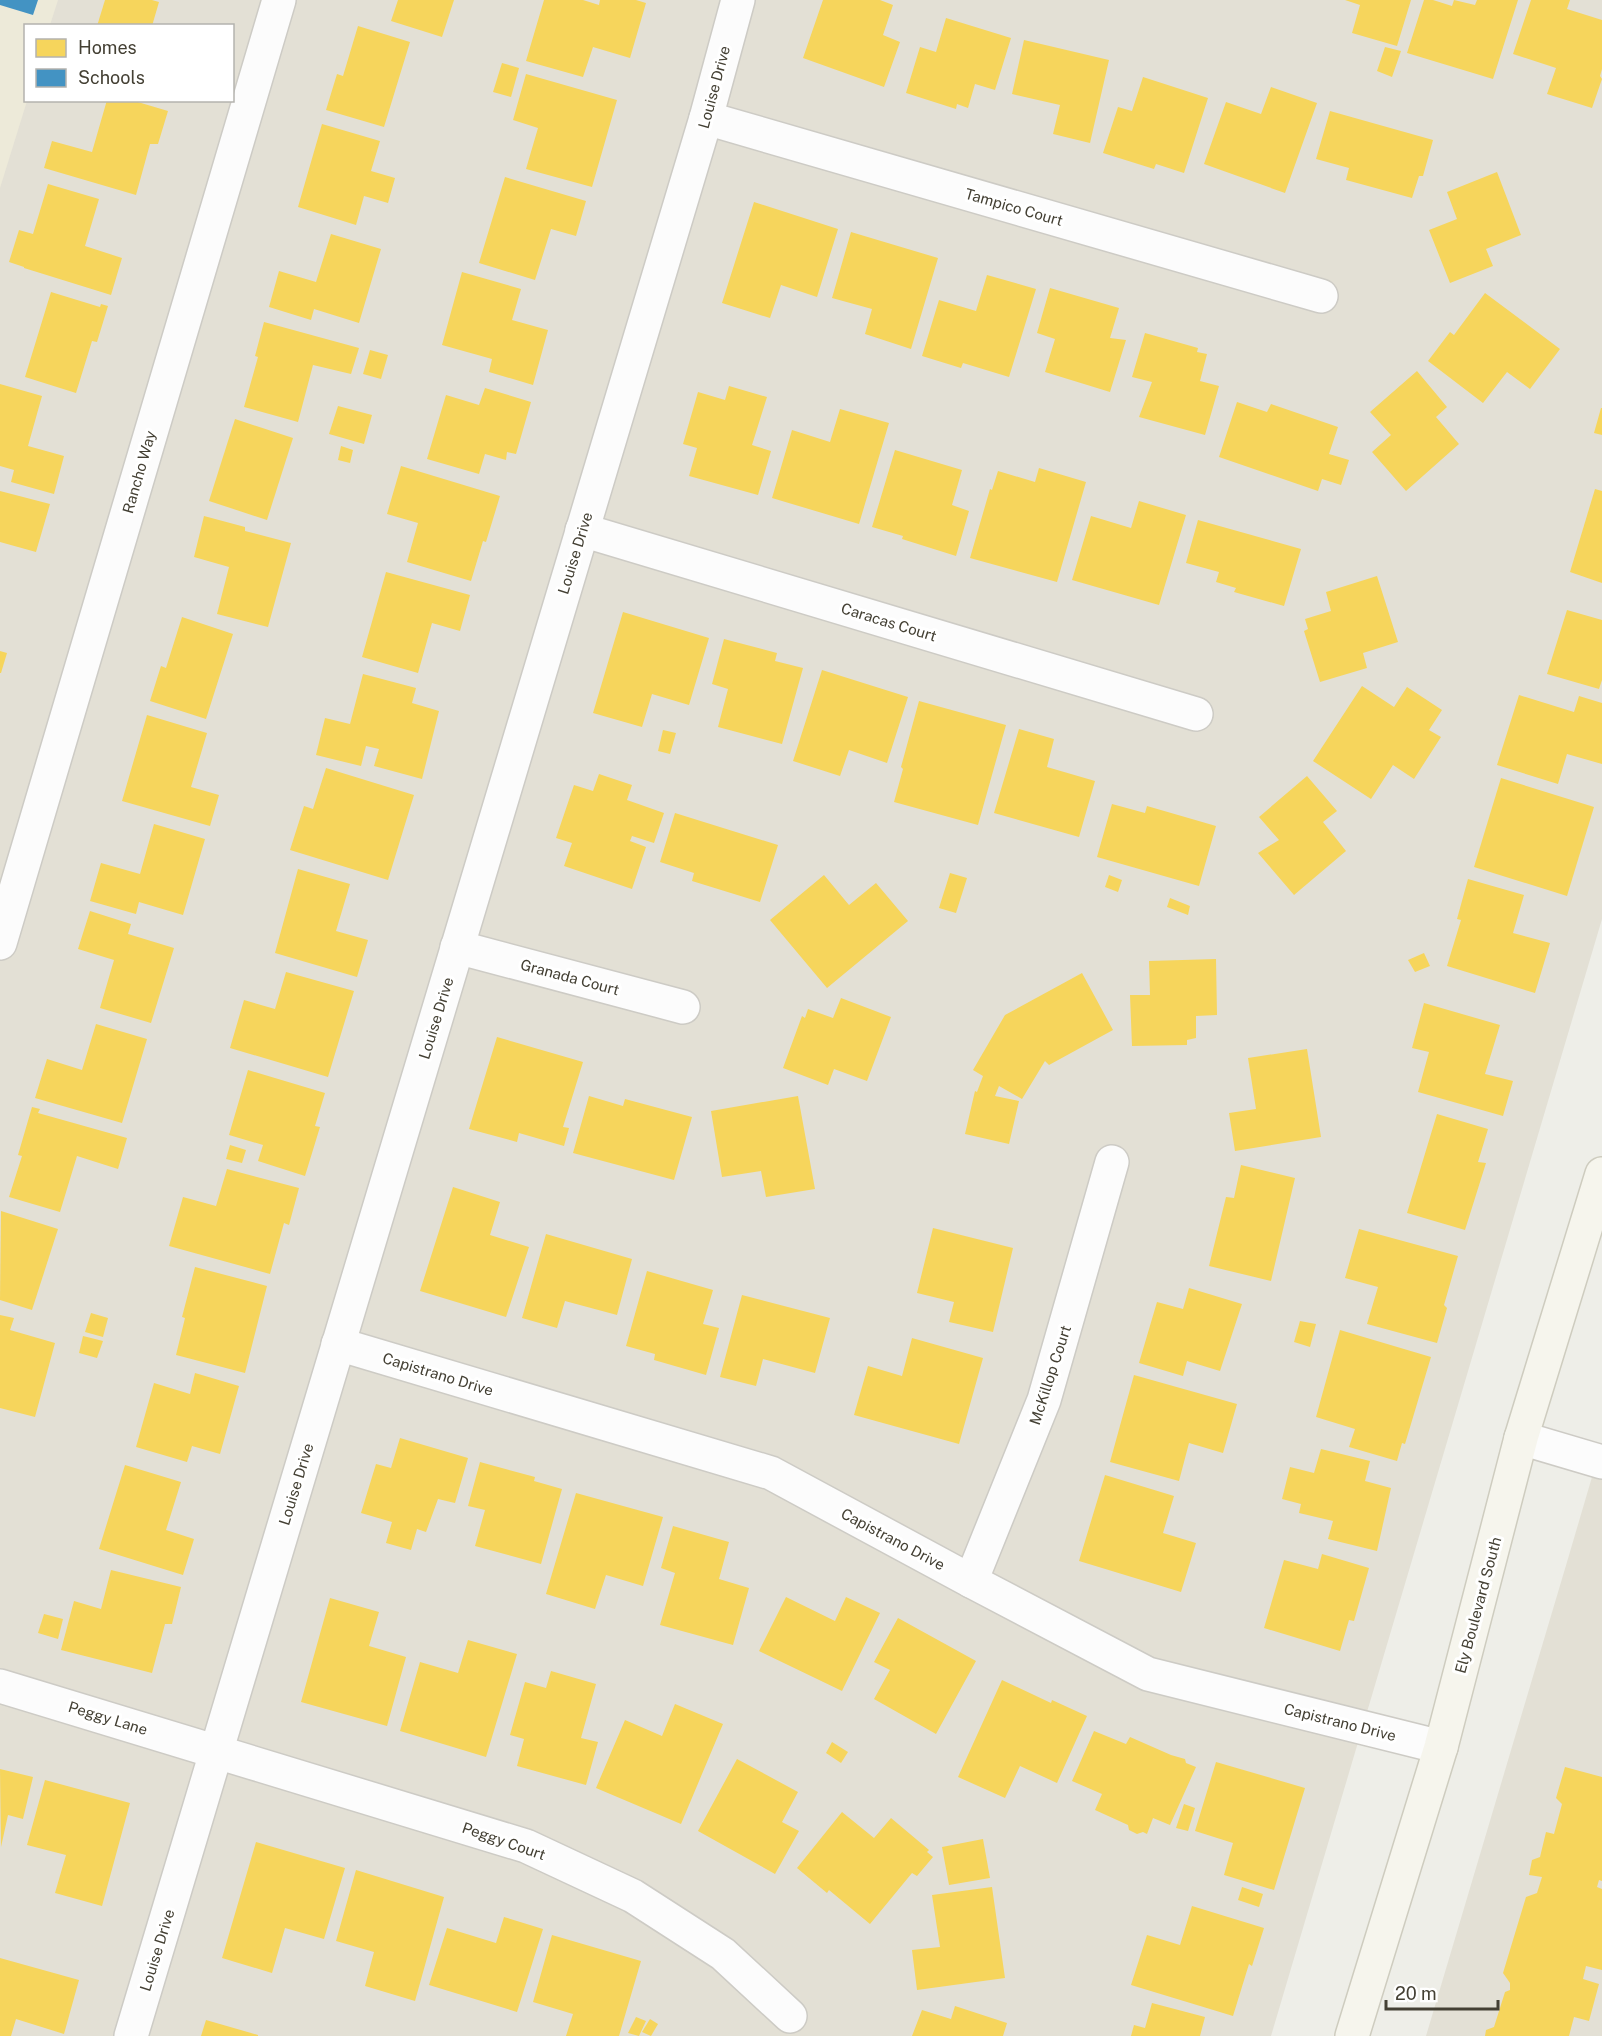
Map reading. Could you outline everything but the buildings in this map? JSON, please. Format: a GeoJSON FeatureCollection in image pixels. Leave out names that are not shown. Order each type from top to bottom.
{"type":"FeatureCollection","features":[{"type":"Feature","properties":{"kind":"main road","name":"Ely Boulevard South"},"geometry":{"type":"LineString","coordinates":[[1352,2036],[1441,1747],[1521,1438],[1602,1174]]}},
{"type":"Feature","properties":{"kind":"street","name":"Rancho Way"},"geometry":{"type":"LineString","coordinates":[[0,943],[279,0]]}},
{"type":"Feature","properties":{"kind":"street","name":"Louise Drive"},"geometry":{"type":"LineString","coordinates":[[131,2036],[706,118],[738,0]]}},
{"type":"Feature","properties":{"kind":"street","name":"Tampico Court"},"geometry":{"type":"LineString","coordinates":[[706,118],[1321,296]]}},
{"type":"Feature","properties":{"kind":"street","name":"Caracas Court"},"geometry":{"type":"LineString","coordinates":[[582,530],[1196,714]]}},
{"type":"Feature","properties":{"kind":"street","name":"Granada Court"},"geometry":{"type":"LineString","coordinates":[[457,947],[683,1007]]}},
{"type":"Feature","properties":{"kind":"street","name":"McKillop Court"},"geometry":{"type":"LineString","coordinates":[[971,1581],[1044,1400],[1112,1162]]}},
{"type":"Feature","properties":{"kind":"street","name":"Capistrano Drive"},"geometry":{"type":"LineString","coordinates":[[338,1344],[771,1473],[1148,1674],[1441,1747]]}},
{"type":"Feature","properties":{"kind":"street"},"geometry":{"type":"LineString","coordinates":[[1521,1438],[1602,1462]]}},
{"type":"Feature","properties":{"kind":"street","name":"Peggy Lane"},"geometry":{"type":"LineString","coordinates":[[0,1686],[216,1751]]}},
{"type":"Feature","properties":{"kind":"street","name":"Peggy Court"},"geometry":{"type":"LineString","coordinates":[[216,1751],[526,1846],[633,1896],[723,1954],[790,2016]]}},
{"type":"Feature","properties":{"kind":"shaded area"},"geometry":{"type":"Polygon","coordinates":[[[0,0],[1602,0],[1602,919],[1271,2036],[0,2036],[0,0]]]}},
{"type":"Feature","properties":{"kind":"shaded area"},"geometry":{"type":"Polygon","coordinates":[[[0,0],[58,0],[50,24],[24,24],[24,102],[27,102],[0,188],[0,0]]]}},
{"type":"Feature","properties":{"kind":"shaded area"},"geometry":{"type":"Polygon","coordinates":[[[1602,1443],[1602,2036],[1426,2036],[1567,1562],[1602,1443]]]}}]}
